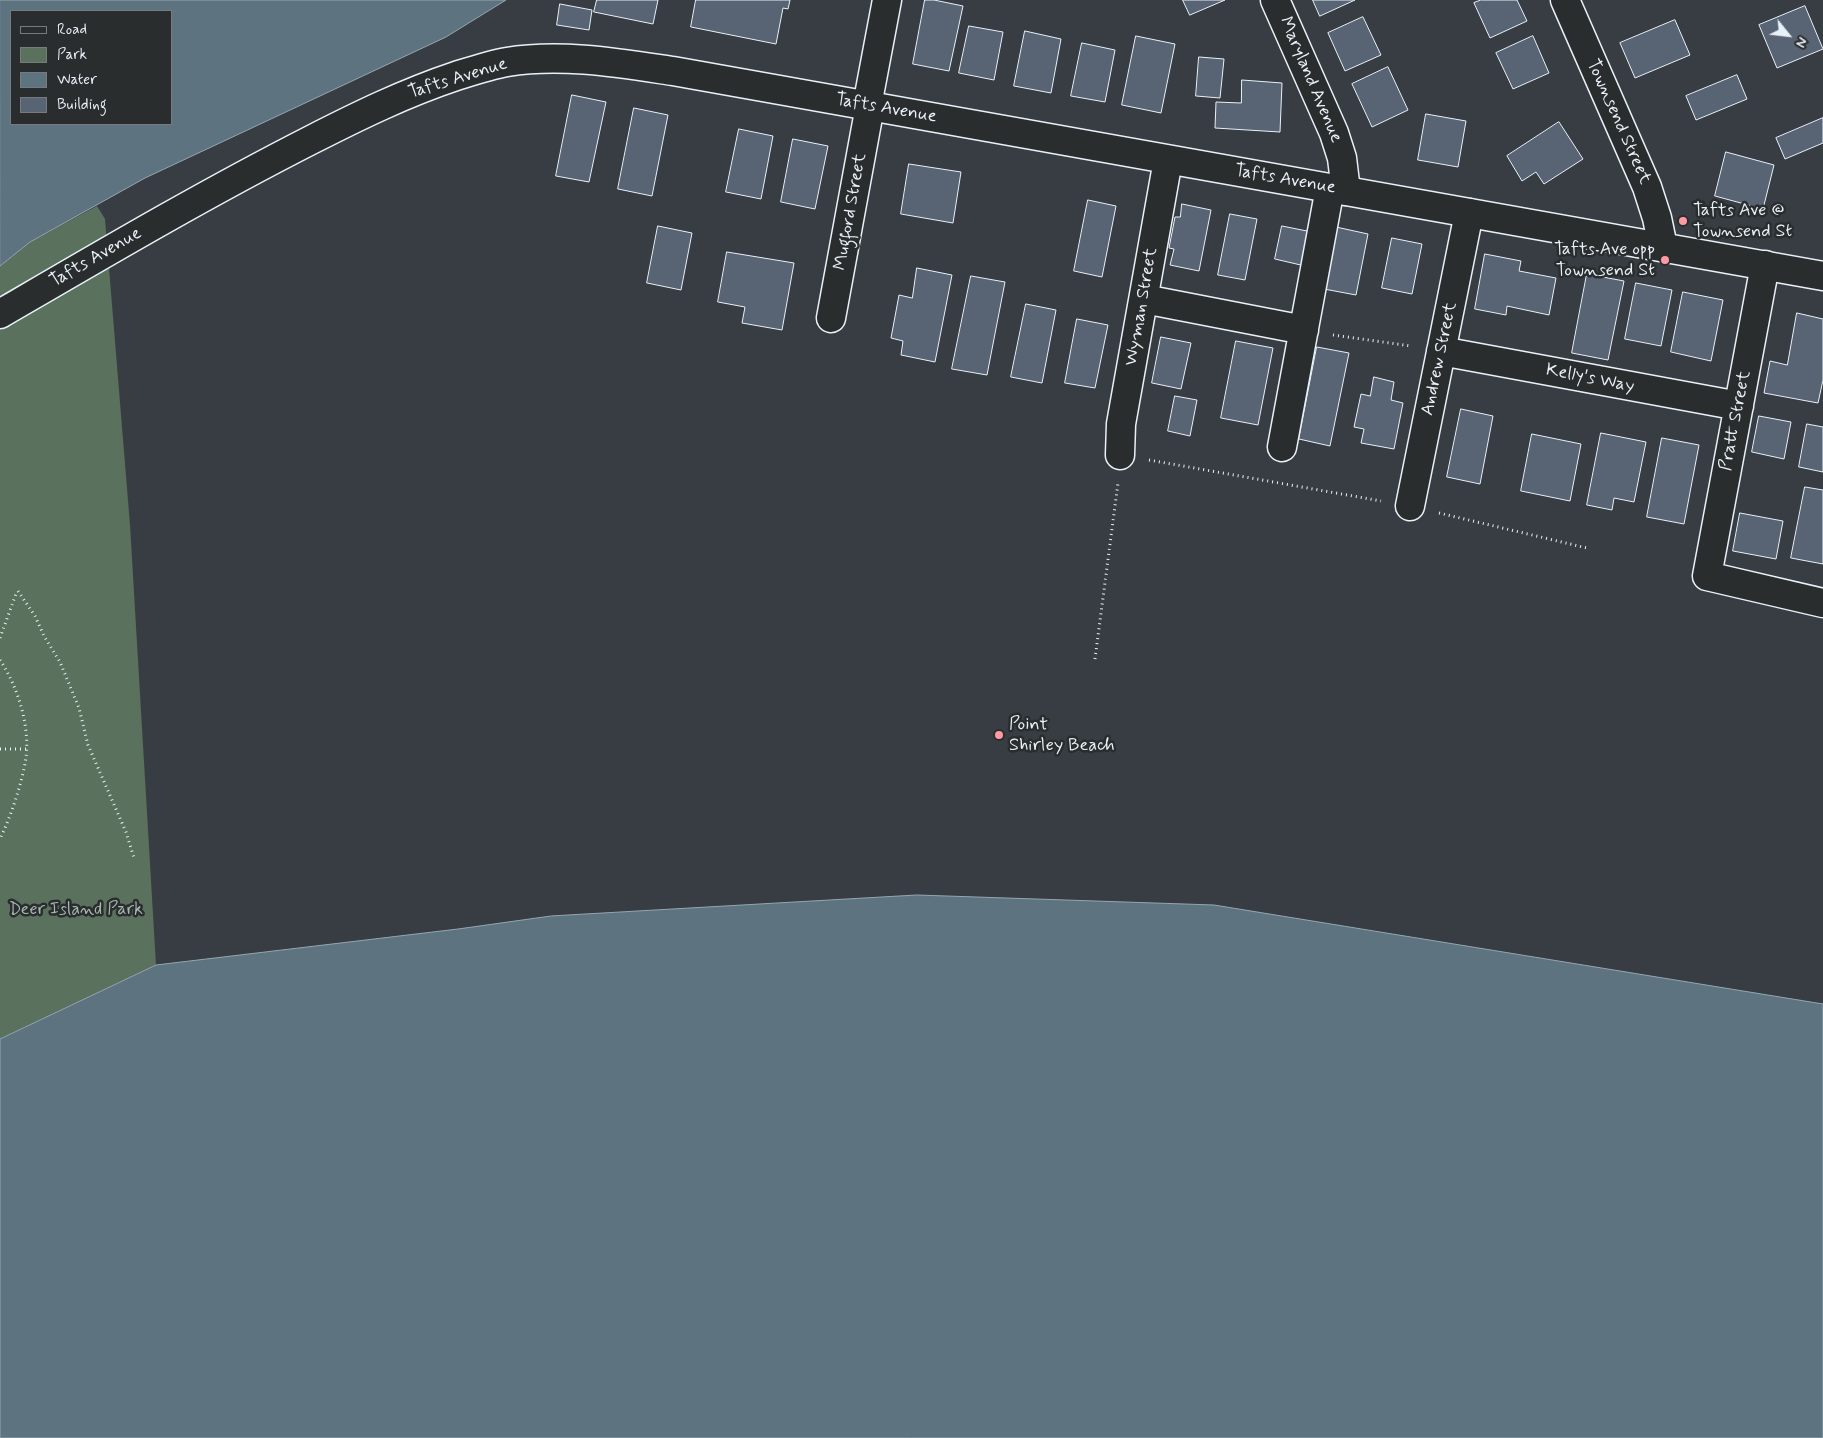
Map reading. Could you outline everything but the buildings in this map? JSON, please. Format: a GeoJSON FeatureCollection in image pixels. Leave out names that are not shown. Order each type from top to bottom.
{"type":"FeatureCollection","features":[{"type":"Feature","properties":{"kind":"main road","name":"Mugford Street"},"geometry":{"type":"LineString","coordinates":[[831,318],[887,0]]}},
{"type":"Feature","properties":{"kind":"main road","name":"Maryland Avenue"},"geometry":{"type":"LineString","coordinates":[[1275,0],[1334,133],[1342,158],[1338,190],[1304,330],[1282,447]]}},
{"type":"Feature","properties":{"kind":"main road","name":"Townsend Street"},"geometry":{"type":"LineString","coordinates":[[1565,0],[1647,187],[1657,218],[1663,247]]}},
{"type":"Feature","properties":{"kind":"main road","name":"Tafts Avenue"},"geometry":{"type":"LineString","coordinates":[[0,314],[220,188],[354,119],[418,90],[494,65],[532,59],[574,59],[672,71],[1823,276]]}},
{"type":"Feature","properties":{"kind":"main road","name":"Wyman Street"},"geometry":{"type":"LineString","coordinates":[[1120,455],[1121,424],[1168,160]]}},
{"type":"Feature","properties":{"kind":"main road","name":"Andrew Street"},"geometry":{"type":"LineString","coordinates":[[1410,506],[1469,212]]}},
{"type":"Feature","properties":{"kind":"main road","name":"Pratt Street"},"geometry":{"type":"LineString","coordinates":[[1765,265],[1707,576],[1823,603]]}},
{"type":"Feature","properties":{"kind":"main road"},"geometry":{"type":"LineString","coordinates":[[1144,299],[1304,330]]}},
{"type":"Feature","properties":{"kind":"main road","name":"Kelly's Way"},"geometry":{"type":"LineString","coordinates":[[1441,351],[1739,406]]}},
{"type":"Feature","properties":{"kind":"path"},"geometry":{"type":"LineString","coordinates":[[1304,330],[1441,351]]}},
{"type":"Feature","properties":{"kind":"path"},"geometry":{"type":"LineString","coordinates":[[1095,659],[1120,455],[1410,506],[1587,548]]}},
{"type":"Feature","properties":{"kind":"path"},"geometry":{"type":"LineString","coordinates":[[0,638],[18,591],[35,616],[44,636],[60,662],[79,708],[88,745],[123,824],[134,858]]}},
{"type":"Feature","properties":{"kind":"path"},"geometry":{"type":"LineString","coordinates":[[0,660],[16,691],[25,726],[26,749],[26,758],[19,787],[0,839]]}},
{"type":"Feature","properties":{"kind":"path"},"geometry":{"type":"LineString","coordinates":[[0,748],[26,749]]}},
{"type":"Feature","properties":{"kind":"green space","name":"Deer Island Park"},"geometry":{"type":"Polygon","coordinates":[[[97,206],[105,219],[130,525],[156,965],[0,1039],[0,266],[30,242],[97,206]]]}},
{"type":"Feature","properties":{"kind":"water"},"geometry":{"type":"Polygon","coordinates":[[[0,0],[506,0],[446,37],[145,178],[30,242],[0,266],[0,0]]]}},
{"type":"Feature","properties":{"kind":"water"},"geometry":{"type":"Polygon","coordinates":[[[917,895],[1214,905],[1823,1004],[1823,1438],[0,1438],[0,1039],[156,965],[551,916],[917,895]]]}},
{"type":"Feature","properties":{"kind":"place","name":"Tafts Ave @ Townsend St"},"geometry":{"type":"Point","coordinates":[1683,221]}},
{"type":"Feature","properties":{"kind":"place","name":"Tafts Ave opp Townsend St"},"geometry":{"type":"Point","coordinates":[1665,260]}},
{"type":"Feature","properties":{"kind":"place","name":"Point Shirley Beach"},"geometry":{"type":"Point","coordinates":[999,735]}}]}
